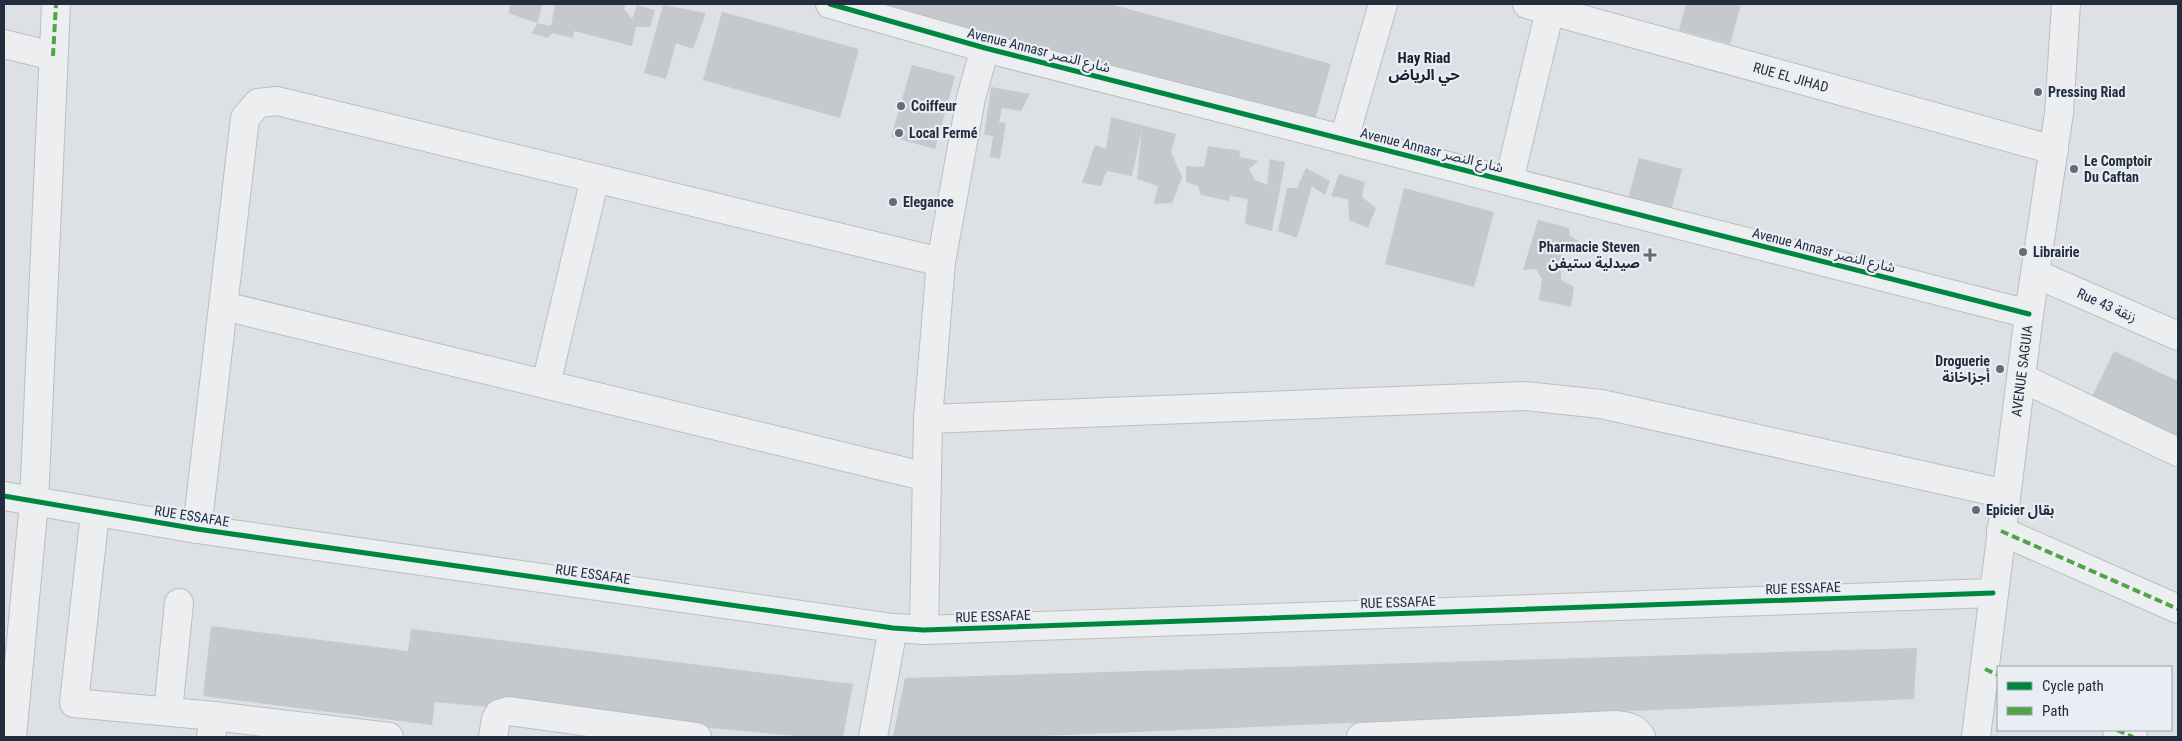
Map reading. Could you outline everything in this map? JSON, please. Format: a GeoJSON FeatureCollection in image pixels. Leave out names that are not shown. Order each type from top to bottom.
{"type":"FeatureCollection","features":[{"type":"Feature","properties":{"kind":"street"},"geometry":{"type":"LineString","coordinates":[[12,737],[34,503],[52,56],[56,4]]}},
{"type":"Feature","properties":{"kind":"street","name":"Avenue Annasr شارع النصر"},"geometry":{"type":"LineString","coordinates":[[830,4],[984,48],[2029,314]]}},
{"type":"Feature","properties":{"kind":"street"},"geometry":{"type":"LineString","coordinates":[[1344,139],[1383,4]]}},
{"type":"Feature","properties":{"kind":"street","name":"AVENUE SAGUIA"},"geometry":{"type":"LineString","coordinates":[[1976,737],[1992,672],[1993,593],[2029,314],[2060,113],[2066,4]]}},
{"type":"Feature","properties":{"kind":"street"},"geometry":{"type":"LineString","coordinates":[[1509,181],[1539,7]]}},
{"type":"Feature","properties":{"kind":"street","name":"RUE EL JIHAD"},"geometry":{"type":"LineString","coordinates":[[1539,7],[2054,150]]}},
{"type":"Feature","properties":{"kind":"street"},"geometry":{"type":"LineString","coordinates":[[4,44],[52,56]]}},
{"type":"Feature","properties":{"kind":"street"},"geometry":{"type":"LineString","coordinates":[[924,630],[928,419],[941,262],[971,98],[984,48]]}},
{"type":"Feature","properties":{"kind":"street"},"geometry":{"type":"LineString","coordinates":[[198,529],[246,118],[258,103],[277,101],[941,262]]}},
{"type":"Feature","properties":{"kind":"street"},"geometry":{"type":"LineString","coordinates":[[546,384],[595,178]]}},
{"type":"Feature","properties":{"kind":"street","name":"Rue زنقة 43"},"geometry":{"type":"LineString","coordinates":[[2036,274],[2178,336]]}},
{"type":"Feature","properties":{"kind":"street"},"geometry":{"type":"LineString","coordinates":[[224,306],[927,477]]}},
{"type":"Feature","properties":{"kind":"street"},"geometry":{"type":"LineString","coordinates":[[2022,378],[2178,452]]}},
{"type":"Feature","properties":{"kind":"street"},"geometry":{"type":"LineString","coordinates":[[928,419],[1524,396],[1601,404],[2006,494]]}},
{"type":"Feature","properties":{"kind":"street","name":"RUE ESSAFAE"},"geometry":{"type":"LineString","coordinates":[[4,496],[34,503],[198,529],[893,628],[924,630],[1993,593]]}},
{"type":"Feature","properties":{"kind":"street"},"geometry":{"type":"LineString","coordinates":[[95,513],[74,703],[168,711],[213,726],[389,737]]}},
{"type":"Feature","properties":{"kind":"street"},"geometry":{"type":"LineString","coordinates":[[2001,531],[2178,609]]}},
{"type":"Feature","properties":{"kind":"street"},"geometry":{"type":"LineString","coordinates":[[168,711],[179,604]]}},
{"type":"Feature","properties":{"kind":"street"},"geometry":{"type":"LineString","coordinates":[[873,737],[893,628]]}},
{"type":"Feature","properties":{"kind":"street"},"geometry":{"type":"LineString","coordinates":[[494,737],[496,719],[499,714],[509,711],[697,737]]}},
{"type":"Feature","properties":{"kind":"street"},"geometry":{"type":"LineString","coordinates":[[1361,737],[1616,725],[1628,726],[1638,732],[1641,737]]}},
{"type":"Feature","properties":{"kind":"street"},"geometry":{"type":"LineString","coordinates":[[2119,731],[2133,737]]}},
{"type":"Feature","properties":{"kind":"building"},"geometry":{"type":"Polygon","coordinates":[[[511,4],[543,4],[537,23],[508,13],[511,4]]]}},
{"type":"Feature","properties":{"kind":"building"},"geometry":{"type":"Polygon","coordinates":[[[555,4],[626,4],[624,9],[632,19],[637,5],[655,10],[650,27],[636,27],[632,46],[574,31],[573,38],[552,33],[547,38],[532,33],[537,23],[551,26],[555,4]]]}},
{"type":"Feature","properties":{"kind":"building"},"geometry":{"type":"Polygon","coordinates":[[[875,4],[1110,4],[1331,64],[1314,123],[875,4]]]}},
{"type":"Feature","properties":{"kind":"building"},"geometry":{"type":"Polygon","coordinates":[[[1686,4],[1741,4],[1730,44],[1679,30],[1686,4]]]}},
{"type":"Feature","properties":{"kind":"building"},"geometry":{"type":"Polygon","coordinates":[[[663,5],[706,13],[693,49],[676,43],[666,79],[644,73],[663,5]]]}},
{"type":"Feature","properties":{"kind":"building"},"geometry":{"type":"Polygon","coordinates":[[[722,12],[859,49],[840,118],[703,80],[722,12]]]}},
{"type":"Feature","properties":{"kind":"building"},"geometry":{"type":"Polygon","coordinates":[[[912,65],[955,76],[935,149],[891,137],[912,65]]]}},
{"type":"Feature","properties":{"kind":"building"},"geometry":{"type":"Polygon","coordinates":[[[991,87],[1030,94],[1021,111],[1002,108],[999,122],[1006,123],[1000,159],[990,157],[993,136],[984,135],[991,87]]]}},
{"type":"Feature","properties":{"kind":"building"},"geometry":{"type":"Polygon","coordinates":[[[1111,117],[1176,134],[1171,152],[1182,177],[1172,203],[1154,204],[1158,186],[1137,179],[1142,129],[1132,176],[1107,171],[1101,186],[1082,183],[1095,145],[1106,149],[1111,117]]]}},
{"type":"Feature","properties":{"kind":"building"},"geometry":{"type":"Polygon","coordinates":[[[1208,146],[1241,151],[1239,157],[1259,161],[1249,169],[1255,180],[1267,185],[1270,159],[1285,162],[1272,231],[1245,224],[1248,199],[1230,196],[1229,201],[1201,195],[1198,186],[1186,182],[1186,166],[1204,167],[1208,146]]]}},
{"type":"Feature","properties":{"kind":"building"},"geometry":{"type":"Polygon","coordinates":[[[1639,158],[1682,169],[1671,211],[1628,199],[1639,158]]]}},
{"type":"Feature","properties":{"kind":"building"},"geometry":{"type":"Polygon","coordinates":[[[1306,168],[1330,181],[1325,195],[1312,186],[1297,238],[1278,231],[1287,188],[1297,188],[1306,168]]]}},
{"type":"Feature","properties":{"kind":"building"},"geometry":{"type":"Polygon","coordinates":[[[1339,174],[1365,182],[1362,197],[1376,208],[1368,228],[1349,220],[1348,199],[1331,196],[1339,174]]]}},
{"type":"Feature","properties":{"kind":"building"},"geometry":{"type":"Polygon","coordinates":[[[1404,188],[1494,212],[1474,287],[1385,264],[1404,188]]]}},
{"type":"Feature","properties":{"kind":"building"},"geometry":{"type":"Polygon","coordinates":[[[1538,220],[1569,228],[1570,236],[1582,243],[1580,252],[1561,250],[1561,280],[1574,287],[1571,307],[1539,300],[1542,279],[1536,269],[1523,270],[1538,220]]]}},
{"type":"Feature","properties":{"kind":"building"},"geometry":{"type":"Polygon","coordinates":[[[2114,351],[2178,381],[2178,442],[2090,401],[2114,351]]]}},
{"type":"Feature","properties":{"kind":"building"},"geometry":{"type":"Polygon","coordinates":[[[211,626],[408,651],[411,629],[853,684],[843,737],[806,737],[435,702],[432,725],[203,696],[211,626]]]}},
{"type":"Feature","properties":{"kind":"building"},"geometry":{"type":"Polygon","coordinates":[[[1917,648],[1914,699],[1017,737],[893,737],[905,678],[1917,648]]]}},
{"type":"Feature","properties":{"kind":"marked path"},"geometry":{"type":"LineString","coordinates":[[53,56],[56,4]]}},
{"type":"Feature","properties":{"kind":"marked path"},"geometry":{"type":"LineString","coordinates":[[2001,531],[2178,609]]}},
{"type":"Feature","properties":{"kind":"marked path"},"geometry":{"type":"LineString","coordinates":[[1985,669],[1997,675]]}},
{"type":"Feature","properties":{"kind":"marked path"},"geometry":{"type":"LineString","coordinates":[[2119,731],[2133,737]]}},
{"type":"Feature","properties":{"kind":"cycle path"},"geometry":{"type":"LineString","coordinates":[[830,4],[985,48],[2029,314]]}},
{"type":"Feature","properties":{"kind":"cycle path"},"geometry":{"type":"LineString","coordinates":[[4,496],[197,529],[893,628],[924,630],[1993,593]]}},
{"type":"Feature","properties":{"kind":"place","name":"Pressing Riad"},"geometry":{"type":"Point","coordinates":[2038,92]}},
{"type":"Feature","properties":{"kind":"place","name":"Coiffeur"},"geometry":{"type":"Point","coordinates":[901,106]}},
{"type":"Feature","properties":{"kind":"place","name":"Local Fermé"},"geometry":{"type":"Point","coordinates":[899,133]}},
{"type":"Feature","properties":{"kind":"place","name":"Le Comptoir Du Caftan"},"geometry":{"type":"Point","coordinates":[2074,169]}},
{"type":"Feature","properties":{"kind":"place","name":"Elegance"},"geometry":{"type":"Point","coordinates":[893,202]}},
{"type":"Feature","properties":{"kind":"place","name":"Librairie"},"geometry":{"type":"Point","coordinates":[2023,252]}},
{"type":"Feature","properties":{"kind":"place","name":"Pharmacie Steven صيدلية ستيفن"},"geometry":{"type":"Point","coordinates":[1650,255]}},
{"type":"Feature","properties":{"kind":"place","name":"Droguerie أجزاخانة"},"geometry":{"type":"Point","coordinates":[2000,369]}},
{"type":"Feature","properties":{"kind":"place","name":"Epicier بقال"},"geometry":{"type":"Point","coordinates":[1976,510]}},
{"type":"Feature","properties":{"kind":"district","name":"Hay Riad حي الرياض"},"geometry":{"type":"Point","coordinates":[1424,66]}}]}
